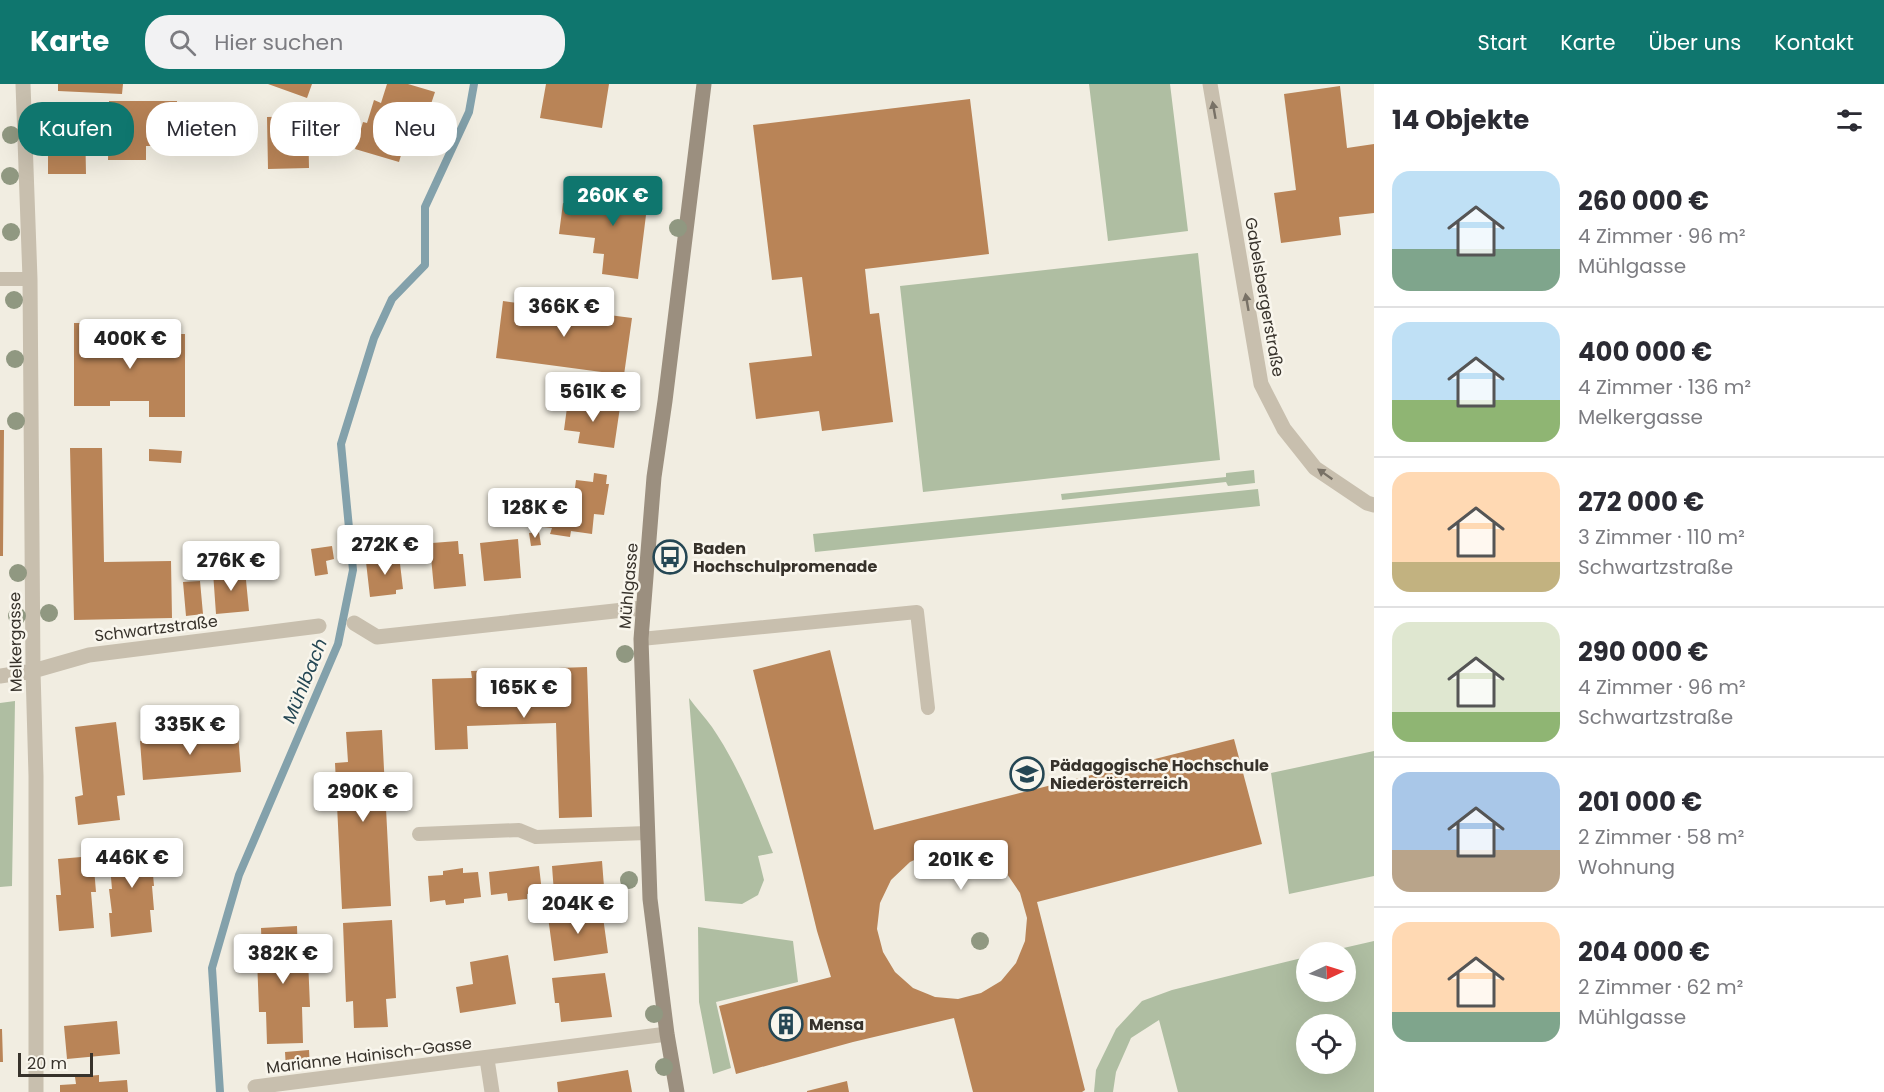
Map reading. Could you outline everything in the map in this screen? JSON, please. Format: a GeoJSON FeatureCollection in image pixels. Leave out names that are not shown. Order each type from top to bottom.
{"type":"FeatureCollection","features":[{"type":"Feature","properties":{"kind":"street","name":"Melkergasse"},"geometry":{"type":"LineString","coordinates":[[23,84],[30,279],[36,776],[36,1092]]}},
{"type":"Feature","properties":{"kind":"street","name":"Mühlgasse"},"geometry":{"type":"LineString","coordinates":[[677,1092],[667,1034],[650,899],[641,639],[654,477],[704,84]]}},
{"type":"Feature","properties":{"kind":"street","name":"Gabelsbergerstraße"},"geometry":{"type":"LineString","coordinates":[[1210,84],[1261,384],[1284,429],[1315,468],[1367,503],[1374,505]]}},
{"type":"Feature","properties":{"kind":"street"},"geometry":{"type":"LineString","coordinates":[[354,623],[377,637],[642,608]]}},
{"type":"Feature","properties":{"kind":"street","name":"Schwartzstraße"},"geometry":{"type":"LineString","coordinates":[[0,676],[33,671],[89,655],[319,626]]}},
{"type":"Feature","properties":{"kind":"street","name":"Marianne Hainisch-Gasse"},"geometry":{"type":"LineString","coordinates":[[255,1087],[487,1059],[667,1034]]}},
{"type":"Feature","properties":{"kind":"street","name":"Marianne Hainisch-Gasse"},"geometry":{"type":"LineString","coordinates":[[487,1059],[492,1092]]}},
{"type":"Feature","properties":{"kind":"lane"},"geometry":{"type":"LineString","coordinates":[[0,279],[30,279]]}},
{"type":"Feature","properties":{"kind":"lane"},"geometry":{"type":"LineString","coordinates":[[641,639],[917,612],[928,708]]}},
{"type":"Feature","properties":{"kind":"lane"},"geometry":{"type":"LineString","coordinates":[[419,834],[519,830],[536,837],[647,833]]}},
{"type":"Feature","properties":{"kind":"green space"},"geometry":{"type":"Polygon","coordinates":[[[1089,84],[1170,84],[1188,231],[1108,241],[1089,84]]]}},
{"type":"Feature","properties":{"kind":"green space"},"geometry":{"type":"Polygon","coordinates":[[[1198,253],[1220,460],[923,492],[900,286],[1198,253]]]}},
{"type":"Feature","properties":{"kind":"green space"},"geometry":{"type":"Polygon","coordinates":[[[1254,470],[1255,483],[1228,486],[1226,482],[1062,500],[1061,494],[1226,477],[1226,473],[1254,470]]]}},
{"type":"Feature","properties":{"kind":"green space"},"geometry":{"type":"Polygon","coordinates":[[[1258,489],[1260,506],[815,552],[813,534],[1258,489]]]}},
{"type":"Feature","properties":{"kind":"green space"},"geometry":{"type":"Polygon","coordinates":[[[689,698],[712,727],[730,757],[773,853],[758,856],[764,880],[758,895],[742,904],[705,901],[689,698]]]}},
{"type":"Feature","properties":{"kind":"green space"},"geometry":{"type":"Polygon","coordinates":[[[15,701],[12,886],[0,887],[0,703],[15,701]]]}},
{"type":"Feature","properties":{"kind":"green space"},"geometry":{"type":"Polygon","coordinates":[[[1374,751],[1374,876],[1289,894],[1271,773],[1374,751]]]}},
{"type":"Feature","properties":{"kind":"green space"},"geometry":{"type":"Polygon","coordinates":[[[698,927],[793,941],[798,982],[716,1002],[731,1068],[713,1074],[699,1002],[698,927]]]}},
{"type":"Feature","properties":{"kind":"green space"},"geometry":{"type":"Polygon","coordinates":[[[1374,941],[1374,1092],[1178,1092],[1159,1020],[1131,1038],[1116,1072],[1113,1092],[1094,1092],[1096,1070],[1116,1029],[1142,1001],[1172,990],[1296,959],[1296,1002],[1356,1002],[1356,945],[1374,941]]]}},
{"type":"Feature","properties":{"kind":"building"},"geometry":{"type":"Polygon","coordinates":[[[58,84],[123,84],[122,94],[58,91],[58,84]]]}},
{"type":"Feature","properties":{"kind":"building"},"geometry":{"type":"Polygon","coordinates":[[[268,84],[312,84],[307,98],[268,84]]]}},
{"type":"Feature","properties":{"kind":"building"},"geometry":{"type":"Polygon","coordinates":[[[387,84],[408,84],[435,92],[432,102],[381,102],[387,84]]]}},
{"type":"Feature","properties":{"kind":"building"},"geometry":{"type":"Polygon","coordinates":[[[546,84],[609,84],[602,128],[540,118],[546,84]]]}},
{"type":"Feature","properties":{"kind":"building"},"geometry":{"type":"Polygon","coordinates":[[[1340,86],[1347,148],[1374,144],[1374,213],[1339,217],[1341,235],[1281,243],[1274,193],[1296,190],[1284,94],[1340,86]]]}},
{"type":"Feature","properties":{"kind":"building"},"geometry":{"type":"Polygon","coordinates":[[[970,99],[989,254],[865,269],[870,314],[879,313],[893,422],[822,431],[819,411],[756,419],[749,363],[812,356],[802,277],[772,280],[753,125],[970,99]]]}},
{"type":"Feature","properties":{"kind":"building"},"geometry":{"type":"Polygon","coordinates":[[[177,101],[146,102],[146,160],[108,160],[108,156],[134,156],[134,102],[109,102],[177,101]]]}},
{"type":"Feature","properties":{"kind":"building"},"geometry":{"type":"Polygon","coordinates":[[[373,103],[373,154],[361,151],[361,129],[363,122],[367,123],[373,103]]]}},
{"type":"Feature","properties":{"kind":"building"},"geometry":{"type":"Polygon","coordinates":[[[267,117],[270,117],[270,156],[309,156],[309,168],[268,169],[267,117]]]}},
{"type":"Feature","properties":{"kind":"building"},"geometry":{"type":"Polygon","coordinates":[[[48,156],[86,156],[86,174],[48,174],[48,156]]]}},
{"type":"Feature","properties":{"kind":"building"},"geometry":{"type":"Polygon","coordinates":[[[379,156],[401,156],[399,162],[379,156]]]}},
{"type":"Feature","properties":{"kind":"building"},"geometry":{"type":"Polygon","coordinates":[[[615,178],[650,183],[638,279],[602,274],[604,254],[593,253],[595,238],[559,234],[563,203],[610,209],[615,178]]]}},
{"type":"Feature","properties":{"kind":"building"},"geometry":{"type":"Polygon","coordinates":[[[503,301],[632,318],[624,375],[496,358],[503,301]]]}},
{"type":"Feature","properties":{"kind":"building"},"geometry":{"type":"Polygon","coordinates":[[[74,323],[110,323],[110,338],[148,338],[149,334],[185,334],[185,417],[149,417],[149,401],[110,401],[110,406],[74,406],[74,323]]]}},
{"type":"Feature","properties":{"kind":"building"},"geometry":{"type":"Polygon","coordinates":[[[568,400],[620,407],[614,448],[578,443],[580,432],[564,430],[568,400]]]}},
{"type":"Feature","properties":{"kind":"building"},"geometry":{"type":"Polygon","coordinates":[[[0,430],[4,430],[3,556],[0,556],[0,430]]]}},
{"type":"Feature","properties":{"kind":"building"},"geometry":{"type":"Polygon","coordinates":[[[70,448],[102,448],[104,562],[171,561],[172,618],[74,620],[70,448]]]}},
{"type":"Feature","properties":{"kind":"building"},"geometry":{"type":"Polygon","coordinates":[[[149,449],[182,451],[181,463],[149,461],[149,449]]]}},
{"type":"Feature","properties":{"kind":"building"},"geometry":{"type":"Polygon","coordinates":[[[594,473],[607,475],[606,484],[609,484],[604,515],[594,514],[592,534],[571,531],[570,537],[550,534],[552,528],[525,525],[522,504],[572,511],[576,480],[593,482],[594,473]]]}},
{"type":"Feature","properties":{"kind":"building"},"geometry":{"type":"Polygon","coordinates":[[[539,532],[541,545],[531,546],[529,533],[539,532]]]}},
{"type":"Feature","properties":{"kind":"building"},"geometry":{"type":"Polygon","coordinates":[[[518,539],[521,578],[484,581],[480,543],[518,539]]]}},
{"type":"Feature","properties":{"kind":"building"},"geometry":{"type":"Polygon","coordinates":[[[458,541],[459,554],[463,554],[466,586],[434,589],[432,543],[458,541]]]}},
{"type":"Feature","properties":{"kind":"building"},"geometry":{"type":"Polygon","coordinates":[[[332,546],[334,559],[326,561],[328,574],[315,576],[311,549],[332,546]]]}},
{"type":"Feature","properties":{"kind":"building"},"geometry":{"type":"Polygon","coordinates":[[[399,555],[403,589],[396,590],[396,594],[370,597],[366,562],[384,560],[384,556],[399,555]]]}},
{"type":"Feature","properties":{"kind":"building"},"geometry":{"type":"Polygon","coordinates":[[[245,570],[249,611],[216,614],[213,572],[245,570]]]}},
{"type":"Feature","properties":{"kind":"building"},"geometry":{"type":"Polygon","coordinates":[[[200,581],[203,614],[186,616],[183,582],[200,581]]]}},
{"type":"Feature","properties":{"kind":"building"},"geometry":{"type":"Polygon","coordinates":[[[830,650],[874,830],[1234,739],[1262,844],[1037,902],[1085,1090],[1082,1092],[973,1092],[954,1018],[853,1042],[736,1074],[719,1006],[831,977],[817,931],[753,670],[830,650]],[[959,849],[934,851],[910,862],[891,880],[880,903],[877,929],[883,952],[895,972],[913,988],[935,997],[958,999],[981,993],[1001,981],[1016,963],[1025,941],[1027,918],[1020,893],[1005,871],[984,856],[959,849]]]}},
{"type":"Feature","properties":{"kind":"building"},"geometry":{"type":"Polygon","coordinates":[[[587,667],[592,817],[559,818],[556,723],[467,726],[468,749],[435,750],[432,679],[472,678],[471,671],[587,667]]]}},
{"type":"Feature","properties":{"kind":"building"},"geometry":{"type":"Polygon","coordinates":[[[116,722],[125,795],[117,796],[120,820],[78,825],[75,797],[83,795],[75,727],[116,722]]]}},
{"type":"Feature","properties":{"kind":"building"},"geometry":{"type":"Polygon","coordinates":[[[382,730],[391,906],[342,909],[335,763],[348,762],[346,732],[382,730]]]}},
{"type":"Feature","properties":{"kind":"building"},"geometry":{"type":"Polygon","coordinates":[[[238,733],[241,772],[143,780],[140,741],[238,733]]]}},
{"type":"Feature","properties":{"kind":"building"},"geometry":{"type":"Polygon","coordinates":[[[153,841],[154,910],[150,910],[152,932],[111,937],[109,913],[112,913],[109,889],[112,889],[110,866],[114,865],[112,845],[153,841]]]}},
{"type":"Feature","properties":{"kind":"building"},"geometry":{"type":"Polygon","coordinates":[[[93,856],[96,892],[91,892],[94,928],[59,931],[56,895],[61,895],[58,859],[93,856]]]}},
{"type":"Feature","properties":{"kind":"building"},"geometry":{"type":"Polygon","coordinates":[[[602,861],[604,887],[587,888],[588,894],[568,896],[568,892],[554,893],[552,866],[602,861]]]}},
{"type":"Feature","properties":{"kind":"building"},"geometry":{"type":"Polygon","coordinates":[[[539,866],[542,892],[527,894],[527,899],[508,901],[507,893],[491,895],[489,872],[539,866]]]}},
{"type":"Feature","properties":{"kind":"building"},"geometry":{"type":"Polygon","coordinates":[[[463,868],[463,873],[478,872],[481,897],[464,899],[464,903],[446,905],[445,900],[430,902],[428,876],[443,875],[443,871],[463,868]]]}},
{"type":"Feature","properties":{"kind":"building"},"geometry":{"type":"Polygon","coordinates":[[[602,910],[608,953],[554,961],[548,917],[602,910]]]}},
{"type":"Feature","properties":{"kind":"building"},"geometry":{"type":"Polygon","coordinates":[[[392,920],[396,998],[386,999],[388,1027],[354,1028],[353,1001],[346,1002],[343,923],[392,920]]]}},
{"type":"Feature","properties":{"kind":"building"},"geometry":{"type":"Polygon","coordinates":[[[297,926],[298,960],[308,959],[310,1007],[302,1007],[303,1043],[267,1044],[266,1012],[259,1012],[257,958],[262,958],[261,928],[297,926]]]}},
{"type":"Feature","properties":{"kind":"building"},"geometry":{"type":"Polygon","coordinates":[[[508,955],[516,1004],[460,1013],[456,987],[473,984],[470,962],[508,955]]]}},
{"type":"Feature","properties":{"kind":"building"},"geometry":{"type":"Polygon","coordinates":[[[605,973],[612,1017],[561,1022],[559,1003],[555,1003],[552,978],[605,973]]]}},
{"type":"Feature","properties":{"kind":"building"},"geometry":{"type":"Polygon","coordinates":[[[117,1021],[120,1054],[67,1059],[64,1026],[117,1021]]]}},
{"type":"Feature","properties":{"kind":"building"},"geometry":{"type":"Polygon","coordinates":[[[0,1029],[2,1029],[3,1062],[0,1062],[0,1029]]]}},
{"type":"Feature","properties":{"kind":"building"},"geometry":{"type":"Polygon","coordinates":[[[309,1050],[310,1067],[286,1069],[285,1052],[309,1050]]]}},
{"type":"Feature","properties":{"kind":"building"},"geometry":{"type":"Polygon","coordinates":[[[628,1070],[632,1092],[558,1092],[557,1082],[628,1070]]]}},
{"type":"Feature","properties":{"kind":"building"},"geometry":{"type":"Polygon","coordinates":[[[99,1075],[99,1082],[127,1080],[128,1092],[60,1092],[60,1085],[76,1084],[75,1077],[99,1075]]]}},
{"type":"Feature","properties":{"kind":"building"},"geometry":{"type":"Polygon","coordinates":[[[847,1081],[849,1092],[807,1092],[807,1091],[847,1081]]]}},
{"type":"Feature","properties":{"kind":"waterway","name":"Mühlbach"},"geometry":{"type":"LineString","coordinates":[[220,1092],[212,968],[239,875],[338,644],[353,570],[341,444],[374,338],[392,299],[425,265],[425,207],[469,112],[474,84]]}},
{"type":"Feature","properties":{"kind":"place","name":"Baden Hochschulpromenade"},"geometry":{"type":"Point","coordinates":[670,557]}},
{"type":"Feature","properties":{"kind":"place","name":"Pädagogische Hochschule Niederösterreich"},"geometry":{"type":"Point","coordinates":[1027,774]}},
{"type":"Feature","properties":{"kind":"place","name":"Mensa"},"geometry":{"type":"Point","coordinates":[786,1024]}}]}
